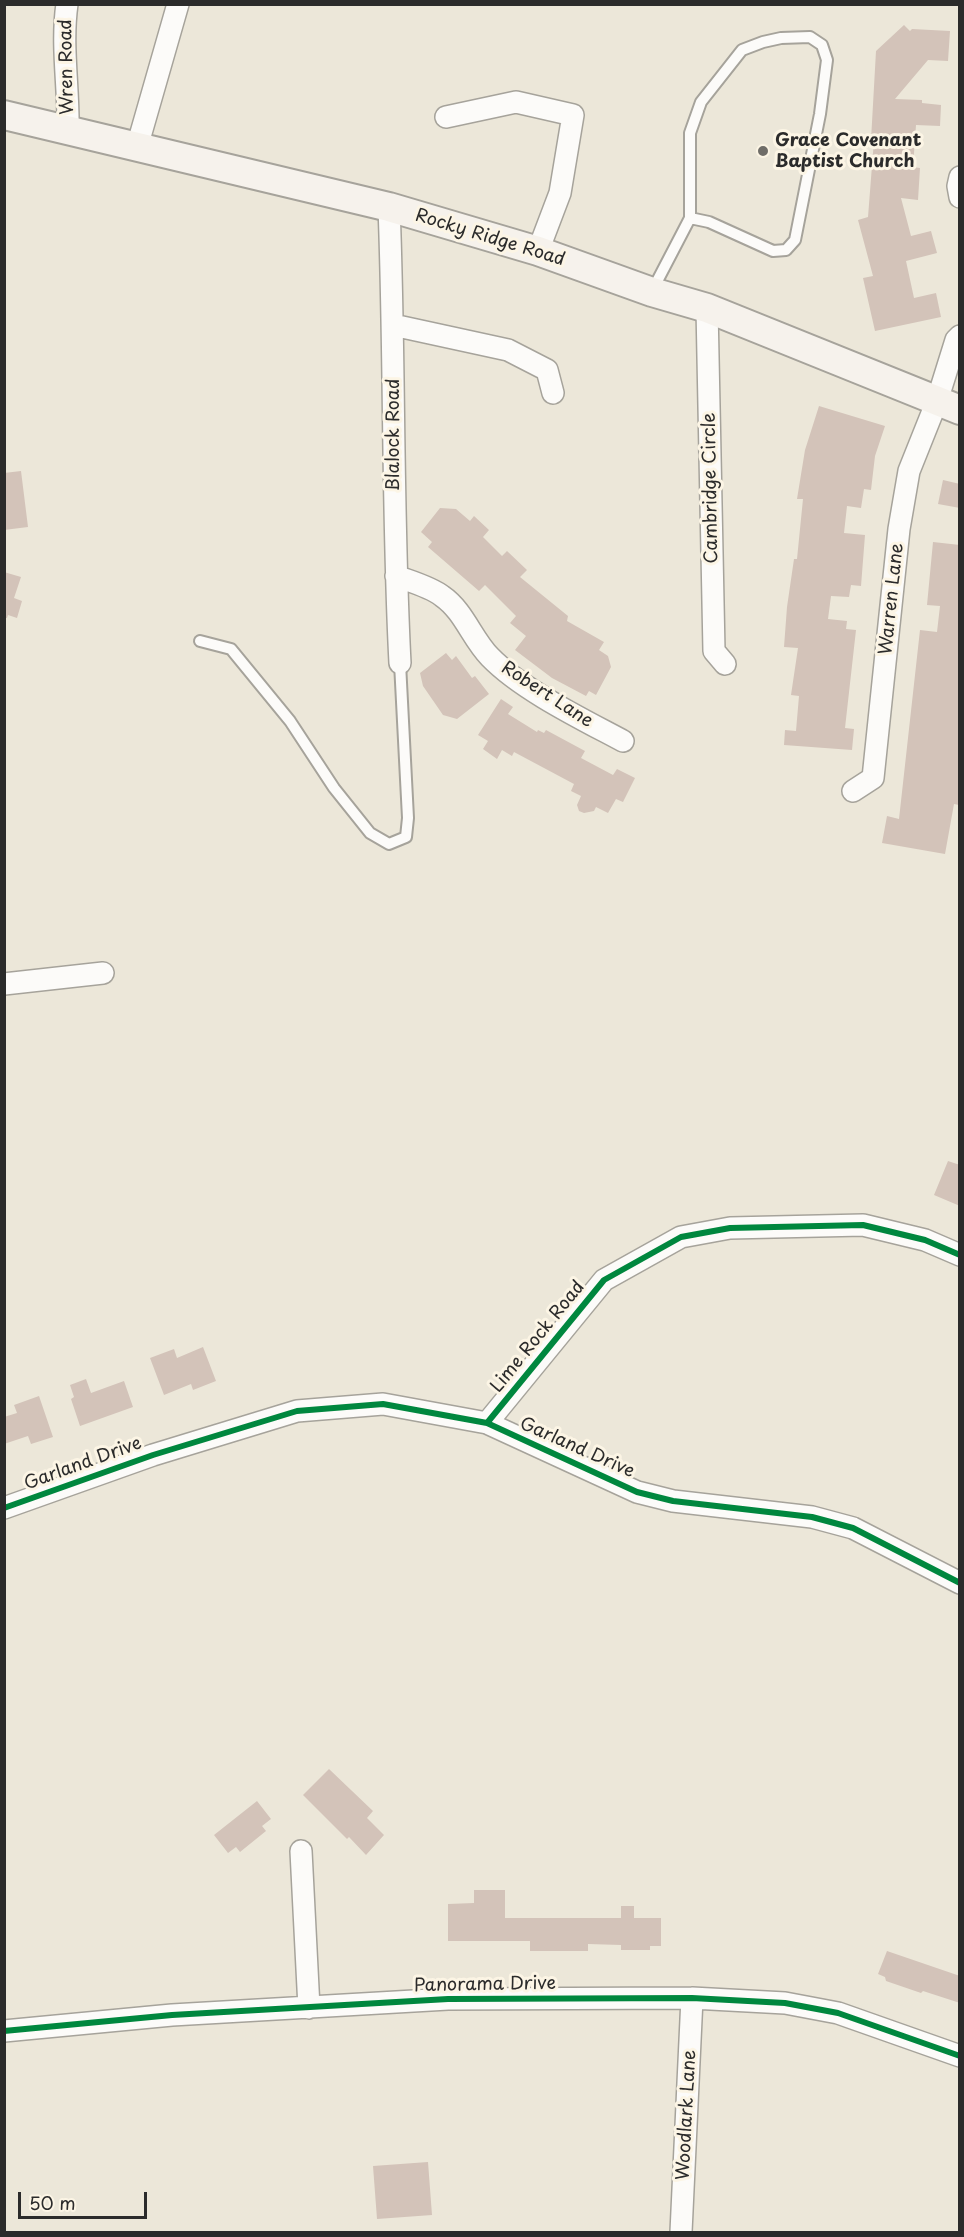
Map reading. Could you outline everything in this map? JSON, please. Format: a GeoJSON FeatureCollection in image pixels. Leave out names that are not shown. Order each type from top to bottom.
{"type":"FeatureCollection","features":[{"type":"Feature","properties":{"kind":"main road","name":"Rocky Ridge Road"},"geometry":{"type":"LineString","coordinates":[[4,115],[389,207],[538,251],[652,292],[707,308],[948,406]]}},
{"type":"Feature","properties":{"kind":"street","name":"Wren Road"},"geometry":{"type":"LineString","coordinates":[[68,4],[63,30],[69,101],[68,130]]}},
{"type":"Feature","properties":{"kind":"street"},"geometry":{"type":"LineString","coordinates":[[137,147],[178,4]]}},
{"type":"Feature","properties":{"kind":"street"},"geometry":{"type":"LineString","coordinates":[[446,117],[516,102],[573,115],[560,193],[538,251]]}},
{"type":"Feature","properties":{"kind":"street"},"geometry":{"type":"LineString","coordinates":[[960,177],[958,186],[960,197]]}},
{"type":"Feature","properties":{"kind":"street","name":"Blalock Road"},"geometry":{"type":"LineString","coordinates":[[389,207],[396,576],[400,663]]}},
{"type":"Feature","properties":{"kind":"street","name":"Cambridge Circle"},"geometry":{"type":"LineString","coordinates":[[707,308],[714,651],[725,664]]}},
{"type":"Feature","properties":{"kind":"street"},"geometry":{"type":"LineString","coordinates":[[393,325],[508,350],[547,370],[553,393]]}},
{"type":"Feature","properties":{"kind":"street"},"geometry":{"type":"LineString","coordinates":[[948,406],[956,340],[960,336]]}},
{"type":"Feature","properties":{"kind":"street","name":"Warren Lane"},"geometry":{"type":"LineString","coordinates":[[853,791],[873,778],[900,529],[909,471],[948,406]]}},
{"type":"Feature","properties":{"kind":"street","name":"Robert Lane"},"geometry":{"type":"LineString","coordinates":[[396,576],[442,595],[465,620],[489,657],[517,679],[564,710],[623,741]]}},
{"type":"Feature","properties":{"kind":"street"},"geometry":{"type":"LineString","coordinates":[[4,984],[103,973]]}},
{"type":"Feature","properties":{"kind":"street","name":"Lime Rock Road"},"geometry":{"type":"LineString","coordinates":[[487,1423],[604,1280],[681,1237],[730,1228],[863,1225],[925,1240],[960,1255]]}},
{"type":"Feature","properties":{"kind":"street","name":"Garland Drive"},"geometry":{"type":"LineString","coordinates":[[4,1508],[157,1453],[297,1411],[383,1404],[487,1423],[637,1492],[672,1501],[812,1517],[853,1528],[960,1583]]}},
{"type":"Feature","properties":{"kind":"street"},"geometry":{"type":"LineString","coordinates":[[302,1851],[309,2008]]}},
{"type":"Feature","properties":{"kind":"street","name":"Panorama Drive"},"geometry":{"type":"LineString","coordinates":[[4,2031],[172,2015],[448,1999],[692,1998],[786,2003],[838,2013],[960,2056]]}},
{"type":"Feature","properties":{"kind":"street","name":"Woodlark Lane"},"geometry":{"type":"LineString","coordinates":[[681,2232],[692,1998]]}},
{"type":"Feature","properties":{"kind":"lane"},"geometry":{"type":"LineString","coordinates":[[652,292],[690,218],[690,133],[701,102],[742,50],[781,38],[810,37],[822,45],[827,60],[820,114],[795,240],[786,250],[773,251],[709,222],[690,218]]}},
{"type":"Feature","properties":{"kind":"lane"},"geometry":{"type":"LineString","coordinates":[[200,641],[231,649],[290,721],[334,788],[370,833],[389,844],[406,837],[408,818],[400,663]]}},
{"type":"Feature","properties":{"kind":"building"},"geometry":{"type":"Polygon","coordinates":[[[904,25],[910,31],[912,29],[950,31],[948,61],[928,60],[895,99],[922,100],[922,103],[941,105],[940,126],[916,125],[913,167],[920,168],[918,200],[901,198],[911,236],[931,231],[937,253],[906,261],[914,298],[936,293],[941,317],[875,331],[863,278],[873,276],[858,220],[868,217],[874,140],[871,140],[876,51],[904,25]]]}},
{"type":"Feature","properties":{"kind":"building"},"geometry":{"type":"Polygon","coordinates":[[[819,406],[885,426],[875,456],[871,490],[864,489],[861,508],[847,506],[844,533],[865,535],[861,586],[851,585],[849,597],[831,596],[828,619],[847,621],[846,629],[856,630],[845,728],[854,729],[852,750],[784,745],[785,730],[796,731],[799,696],[791,695],[798,648],[784,647],[787,607],[794,559],[797,559],[803,499],[797,499],[805,450],[819,406]]]}},
{"type":"Feature","properties":{"kind":"building"},"geometry":{"type":"Polygon","coordinates":[[[21,471],[28,527],[4,530],[4,473],[21,471]]]}},
{"type":"Feature","properties":{"kind":"building"},"geometry":{"type":"Polygon","coordinates":[[[943,480],[960,484],[960,508],[938,504],[943,480]]]}},
{"type":"Feature","properties":{"kind":"building"},"geometry":{"type":"Polygon","coordinates":[[[440,508],[456,509],[470,521],[474,516],[489,530],[483,537],[502,556],[507,551],[527,570],[520,577],[568,616],[567,621],[604,642],[599,650],[608,656],[611,667],[596,695],[589,691],[586,696],[552,678],[515,650],[526,636],[510,623],[516,616],[485,585],[479,591],[428,547],[432,542],[421,532],[440,508]]]}},
{"type":"Feature","properties":{"kind":"building"},"geometry":{"type":"Polygon","coordinates":[[[933,542],[960,545],[960,797],[959,805],[954,804],[945,854],[882,843],[887,816],[899,819],[920,630],[937,632],[940,606],[927,605],[933,542]]]}},
{"type":"Feature","properties":{"kind":"building"},"geometry":{"type":"Polygon","coordinates":[[[4,572],[21,577],[14,598],[22,601],[17,618],[8,615],[4,618],[4,572]]]}},
{"type":"Feature","properties":{"kind":"building"},"geometry":{"type":"Polygon","coordinates":[[[446,653],[452,660],[456,656],[472,678],[475,676],[489,694],[457,719],[443,715],[423,686],[420,673],[446,653]]]}},
{"type":"Feature","properties":{"kind":"building"},"geometry":{"type":"Polygon","coordinates":[[[501,699],[513,707],[508,714],[537,732],[538,730],[544,733],[546,730],[585,751],[581,758],[613,775],[617,769],[635,778],[623,802],[616,799],[608,813],[596,807],[594,811],[584,813],[579,811],[577,805],[581,796],[571,791],[574,784],[514,752],[512,756],[502,750],[497,759],[483,749],[488,741],[478,735],[501,699]]]}},
{"type":"Feature","properties":{"kind":"building"},"geometry":{"type":"Polygon","coordinates":[[[948,1161],[960,1165],[960,1206],[934,1195],[948,1161]]]}},
{"type":"Feature","properties":{"kind":"building"},"geometry":{"type":"Polygon","coordinates":[[[203,1347],[216,1381],[193,1390],[191,1384],[164,1395],[150,1358],[174,1349],[177,1358],[203,1347]]]}},
{"type":"Feature","properties":{"kind":"building"},"geometry":{"type":"Polygon","coordinates":[[[86,1379],[91,1393],[124,1381],[133,1407],[80,1426],[71,1399],[74,1397],[70,1385],[86,1379]]]}},
{"type":"Feature","properties":{"kind":"building"},"geometry":{"type":"Polygon","coordinates":[[[39,1396],[53,1437],[31,1444],[28,1436],[4,1444],[4,1417],[17,1413],[14,1405],[39,1396]]]}},
{"type":"Feature","properties":{"kind":"building"},"geometry":{"type":"Polygon","coordinates":[[[329,1769],[373,1811],[367,1818],[384,1835],[366,1855],[303,1795],[329,1769]]]}},
{"type":"Feature","properties":{"kind":"building"},"geometry":{"type":"Polygon","coordinates":[[[257,1801],[271,1819],[262,1826],[266,1831],[240,1852],[236,1847],[228,1853],[214,1835],[257,1801]]]}},
{"type":"Feature","properties":{"kind":"building"},"geometry":{"type":"Polygon","coordinates":[[[474,1890],[505,1890],[505,1918],[621,1918],[621,1906],[634,1906],[634,1918],[661,1918],[661,1946],[650,1946],[650,1950],[621,1950],[621,1945],[588,1944],[588,1951],[530,1951],[530,1941],[448,1941],[448,1904],[474,1903],[474,1890]]]}},
{"type":"Feature","properties":{"kind":"building"},"geometry":{"type":"Polygon","coordinates":[[[887,1951],[960,1976],[960,2003],[886,1981],[885,1977],[878,1974],[887,1951]]]}},
{"type":"Feature","properties":{"kind":"building"},"geometry":{"type":"Polygon","coordinates":[[[428,2162],[432,2215],[377,2219],[373,2166],[428,2162]]]}},
{"type":"Feature","properties":{"kind":"cycle path"},"geometry":{"type":"LineString","coordinates":[[487,1423],[604,1280],[681,1237],[730,1228],[863,1225],[925,1240],[960,1255]]}},
{"type":"Feature","properties":{"kind":"cycle path"},"geometry":{"type":"LineString","coordinates":[[4,1508],[153,1455],[297,1411],[383,1404],[487,1423],[637,1492],[673,1501],[812,1517],[853,1528],[960,1583]]}},
{"type":"Feature","properties":{"kind":"cycle path"},"geometry":{"type":"LineString","coordinates":[[4,2031],[172,2015],[448,1999],[692,1998],[785,2003],[838,2013],[960,2056]]}},
{"type":"Feature","properties":{"kind":"place","name":"Grace Covenant Baptist Church"},"geometry":{"type":"Point","coordinates":[763,151]}}]}
